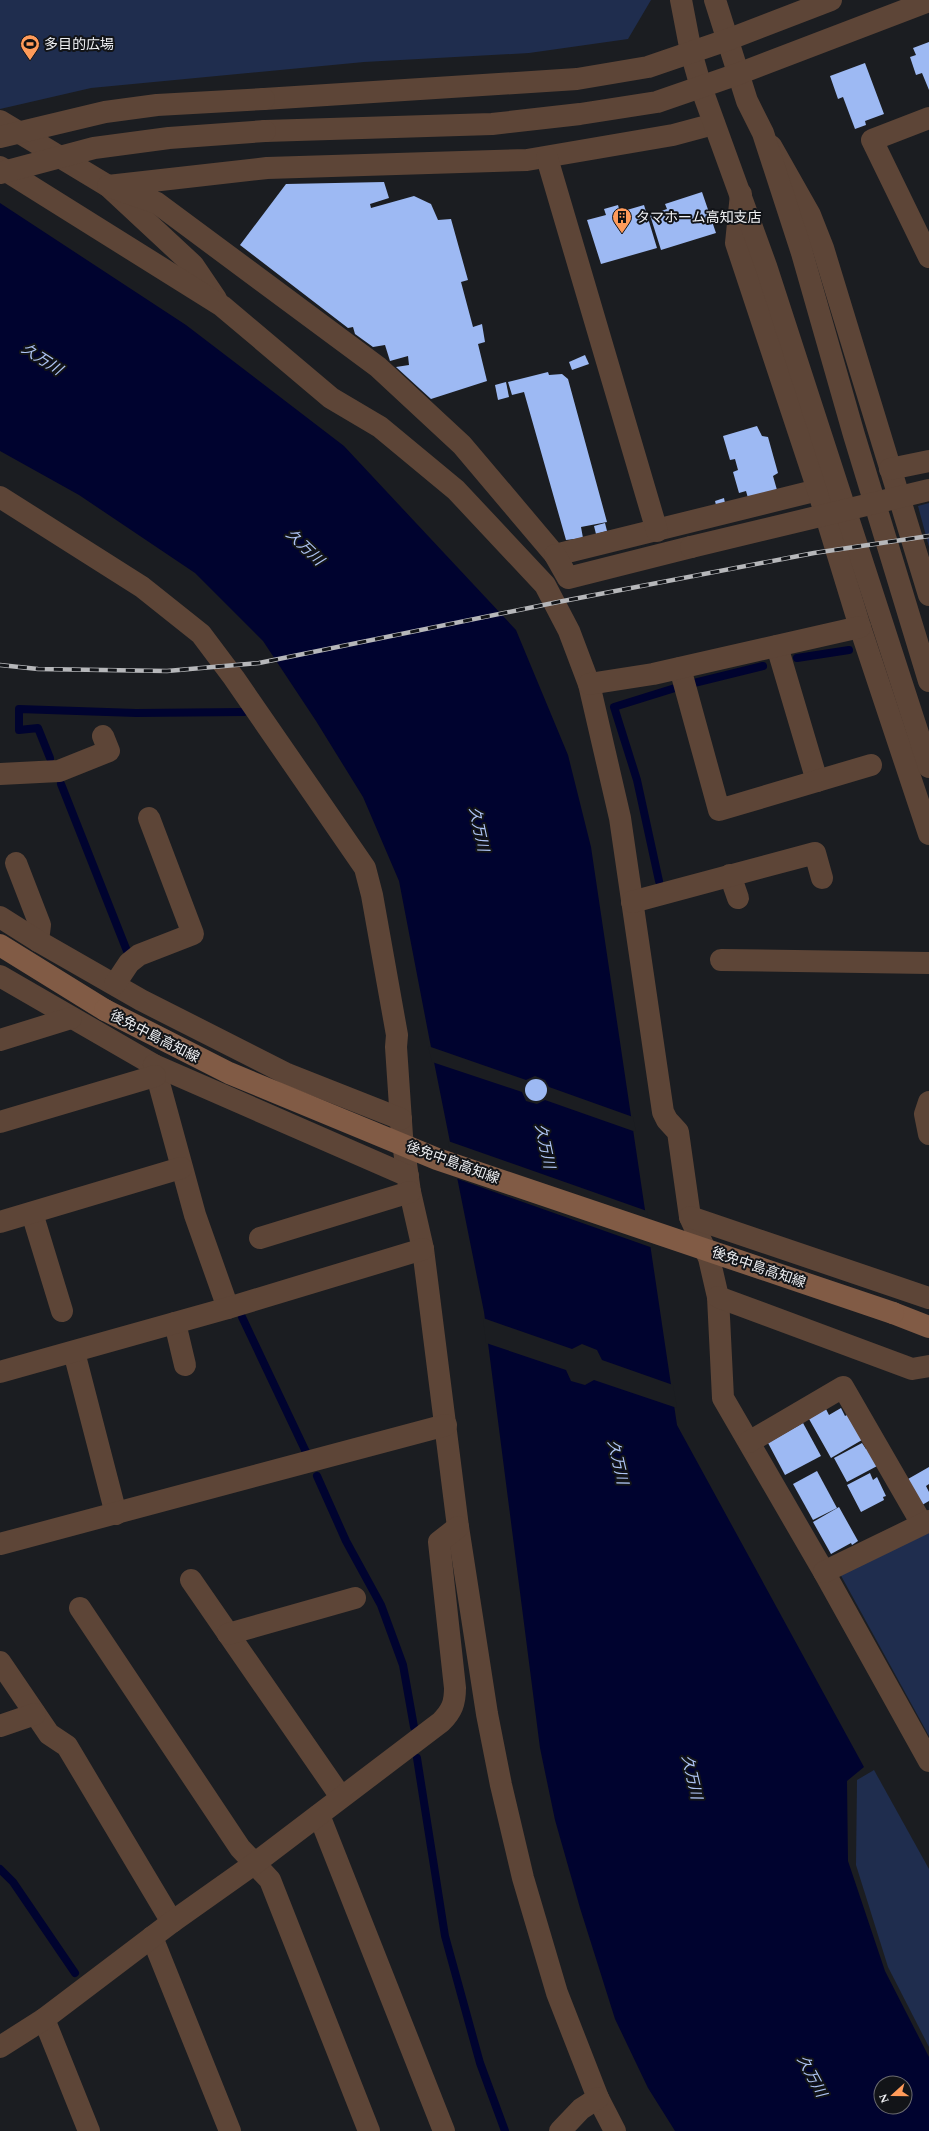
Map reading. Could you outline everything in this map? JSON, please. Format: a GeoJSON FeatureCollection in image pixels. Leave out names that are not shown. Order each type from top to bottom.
{"type":"FeatureCollection","features":[{"type":"Feature","properties":{"kind":"main road","name":"後免中島高知線"},"geometry":{"type":"LineString","coordinates":[[0,945],[105,1010],[229,1073],[437,1158],[929,1326]]}},
{"type":"Feature","properties":{"kind":"street"},"geometry":{"type":"LineString","coordinates":[[681,0],[691,52],[701,87],[741,194],[867,574],[929,767]]}},
{"type":"Feature","properties":{"kind":"street"},"geometry":{"type":"LineString","coordinates":[[715,0],[747,101],[763,133],[804,203],[823,248],[929,595]]}},
{"type":"Feature","properties":{"kind":"street"},"geometry":{"type":"LineString","coordinates":[[0,137],[105,112],[157,106],[577,79],[648,66],[727,40],[831,0]]}},
{"type":"Feature","properties":{"kind":"street"},"geometry":{"type":"LineString","coordinates":[[0,173],[94,148],[170,138],[265,131],[492,124],[580,114],[657,102],[738,74],[929,1]]}},
{"type":"Feature","properties":{"kind":"street"},"geometry":{"type":"LineString","coordinates":[[929,118],[872,140],[929,257]]}},
{"type":"Feature","properties":{"kind":"street"},"geometry":{"type":"LineString","coordinates":[[0,121],[108,186],[193,265],[222,306]]}},
{"type":"Feature","properties":{"kind":"street"},"geometry":{"type":"LineString","coordinates":[[108,186],[267,168],[547,158],[673,135],[714,124]]}},
{"type":"Feature","properties":{"kind":"street"},"geometry":{"type":"LineString","coordinates":[[763,133],[802,252],[854,435],[929,681]]}},
{"type":"Feature","properties":{"kind":"street"},"geometry":{"type":"LineString","coordinates":[[547,158],[657,531]]}},
{"type":"Feature","properties":{"kind":"street"},"geometry":{"type":"LineString","coordinates":[[0,166],[222,306],[331,398],[380,427],[456,490],[546,585],[569,631],[589,684],[620,818],[663,1112],[667,1120],[678,1132],[690,1217],[709,1258],[718,1297],[723,1398],[824,1572],[929,1761]]}},
{"type":"Feature","properties":{"kind":"street"},"geometry":{"type":"LineString","coordinates":[[108,186],[157,203],[378,367],[462,445],[555,555],[568,578],[929,490]]}},
{"type":"Feature","properties":{"kind":"street"},"geometry":{"type":"LineString","coordinates":[[741,194],[736,243],[818,490],[860,627],[929,834]]}},
{"type":"Feature","properties":{"kind":"street"},"geometry":{"type":"LineString","coordinates":[[890,469],[929,461]]}},
{"type":"Feature","properties":{"kind":"street"},"geometry":{"type":"LineString","coordinates":[[555,555],[818,490]]}},
{"type":"Feature","properties":{"kind":"street"},"geometry":{"type":"LineString","coordinates":[[0,497],[142,587],[201,634],[234,678],[349,842],[365,868],[372,895],[397,1035],[396,1047],[408,1132],[409,1184],[423,1249],[458,1527],[487,1714],[511,1834],[536,1925],[557,1993],[598,2098],[615,2131]]}},
{"type":"Feature","properties":{"kind":"street"},"geometry":{"type":"LineString","coordinates":[[589,684],[680,668],[860,627]]}},
{"type":"Feature","properties":{"kind":"street"},"geometry":{"type":"LineString","coordinates":[[777,646],[817,781]]}},
{"type":"Feature","properties":{"kind":"street"},"geometry":{"type":"LineString","coordinates":[[680,668],[719,810],[871,765]]}},
{"type":"Feature","properties":{"kind":"street"},"geometry":{"type":"LineString","coordinates":[[0,774],[59,771],[109,751],[103,736]]}},
{"type":"Feature","properties":{"kind":"street"},"geometry":{"type":"LineString","coordinates":[[115,984],[129,963],[139,955],[193,934],[149,818]]}},
{"type":"Feature","properties":{"kind":"street"},"geometry":{"type":"LineString","coordinates":[[632,902],[815,853],[822,878]]}},
{"type":"Feature","properties":{"kind":"street"},"geometry":{"type":"LineString","coordinates":[[16,863],[40,925],[38,941]]}},
{"type":"Feature","properties":{"kind":"street"},"geometry":{"type":"LineString","coordinates":[[730,875],[738,898]]}},
{"type":"Feature","properties":{"kind":"street"},"geometry":{"type":"LineString","coordinates":[[0,917],[38,941],[141,1000],[287,1074],[408,1132]]}},
{"type":"Feature","properties":{"kind":"street"},"geometry":{"type":"LineString","coordinates":[[721,960],[929,963]]}},
{"type":"Feature","properties":{"kind":"street"},"geometry":{"type":"LineString","coordinates":[[0,976],[154,1070],[409,1184]]}},
{"type":"Feature","properties":{"kind":"street"},"geometry":{"type":"LineString","coordinates":[[0,1040],[71,1018]]}},
{"type":"Feature","properties":{"kind":"street"},"geometry":{"type":"LineString","coordinates":[[0,1122],[154,1070]]}},
{"type":"Feature","properties":{"kind":"street"},"geometry":{"type":"LineString","coordinates":[[154,1070],[194,1215],[228,1308]]}},
{"type":"Feature","properties":{"kind":"street"},"geometry":{"type":"LineString","coordinates":[[929,1102],[925,1114],[929,1134]]}},
{"type":"Feature","properties":{"kind":"street"},"geometry":{"type":"LineString","coordinates":[[0,1222],[181,1168]]}},
{"type":"Feature","properties":{"kind":"street"},"geometry":{"type":"LineString","coordinates":[[260,1238],[409,1184]]}},
{"type":"Feature","properties":{"kind":"street"},"geometry":{"type":"LineString","coordinates":[[32,1213],[62,1311]]}},
{"type":"Feature","properties":{"kind":"street"},"geometry":{"type":"LineString","coordinates":[[690,1217],[929,1298]]}},
{"type":"Feature","properties":{"kind":"street"},"geometry":{"type":"LineString","coordinates":[[0,1372],[228,1308],[423,1249]]}},
{"type":"Feature","properties":{"kind":"street"},"geometry":{"type":"LineString","coordinates":[[718,1297],[912,1369],[929,1366]]}},
{"type":"Feature","properties":{"kind":"street"},"geometry":{"type":"LineString","coordinates":[[175,1323],[185,1365]]}},
{"type":"Feature","properties":{"kind":"street"},"geometry":{"type":"LineString","coordinates":[[74,1352],[116,1514]]}},
{"type":"Feature","properties":{"kind":"street"},"geometry":{"type":"LineString","coordinates":[[749,1442],[843,1387],[926,1522],[824,1572]]}},
{"type":"Feature","properties":{"kind":"street"},"geometry":{"type":"LineString","coordinates":[[0,1544],[446,1425]]}},
{"type":"Feature","properties":{"kind":"street"},"geometry":{"type":"LineString","coordinates":[[0,2046],[44,2019],[172,1922],[254,1864],[441,1722],[450,1713],[455,1701],[439,1542],[458,1527]]}},
{"type":"Feature","properties":{"kind":"street"},"geometry":{"type":"LineString","coordinates":[[191,1580],[341,1797]]}},
{"type":"Feature","properties":{"kind":"street"},"geometry":{"type":"LineString","coordinates":[[228,1634],[355,1598]]}},
{"type":"Feature","properties":{"kind":"street"},"geometry":{"type":"LineString","coordinates":[[80,1608],[240,1848],[270,1880],[369,2131]]}},
{"type":"Feature","properties":{"kind":"street"},"geometry":{"type":"LineString","coordinates":[[0,1662],[48,1734],[67,1746],[172,1922]]}},
{"type":"Feature","properties":{"kind":"street"},"geometry":{"type":"LineString","coordinates":[[0,1726],[35,1714]]}},
{"type":"Feature","properties":{"kind":"street"},"geometry":{"type":"LineString","coordinates":[[319,1815],[444,2131]]}},
{"type":"Feature","properties":{"kind":"street"},"geometry":{"type":"LineString","coordinates":[[152,1937],[230,2131]]}},
{"type":"Feature","properties":{"kind":"street"},"geometry":{"type":"LineString","coordinates":[[44,2019],[89,2131]]}},
{"type":"Feature","properties":{"kind":"street"},"geometry":{"type":"LineString","coordinates":[[560,2131],[581,2109],[598,2098]]}},
{"type":"Feature","properties":{"kind":"shaded area"},"geometry":{"type":"Polygon","coordinates":[[[0,0],[651,0],[628,39],[529,53],[364,62],[91,88],[0,109],[0,0]]]}},
{"type":"Feature","properties":{"kind":"shaded area"},"geometry":{"type":"Polygon","coordinates":[[[929,503],[929,547],[918,506],[929,503]]]}},
{"type":"Feature","properties":{"kind":"shaded area"},"geometry":{"type":"Polygon","coordinates":[[[929,1530],[929,1736],[839,1572],[929,1530]]]}},
{"type":"Feature","properties":{"kind":"shaded area"},"geometry":{"type":"Polygon","coordinates":[[[874,1770],[929,1869],[929,2047],[888,1967],[856,1865],[857,1780],[874,1770]]]}},
{"type":"Feature","properties":{"kind":"water","name":"久万川"},"geometry":{"type":"Polygon","coordinates":[[[0,203],[186,325],[344,446],[516,630],[568,755],[591,847],[677,1425],[864,1767],[847,1781],[848,1861],[885,1971],[929,2057],[929,2131],[675,2131],[648,2088],[615,2019],[580,1908],[555,1820],[540,1748],[484,1312],[399,881],[363,797],[316,721],[263,641],[195,573],[79,495],[0,451],[0,203]]]}},
{"type":"Feature","properties":{"kind":"pier"},"geometry":{"type":"Polygon","coordinates":[[[428,1046],[526,1080],[535,1076],[545,1080],[549,1087],[633,1117],[636,1132],[545,1100],[537,1104],[526,1101],[522,1092],[432,1062],[428,1046]]]}},
{"type":"Feature","properties":{"kind":"pier"},"geometry":{"type":"Polygon","coordinates":[[[448,1141],[647,1211],[653,1248],[455,1178],[448,1141]]]}},
{"type":"Feature","properties":{"kind":"pier"},"geometry":{"type":"Polygon","coordinates":[[[483,1318],[572,1349],[582,1344],[597,1350],[602,1360],[673,1385],[677,1408],[594,1380],[585,1385],[571,1381],[566,1370],[486,1343],[483,1318]]]}},
{"type":"Feature","properties":{"kind":"building"},"geometry":{"type":"Polygon","coordinates":[[[929,42],[929,90],[922,73],[916,75],[910,57],[916,55],[913,48],[929,42]]]}},
{"type":"Feature","properties":{"kind":"building"},"geometry":{"type":"Polygon","coordinates":[[[865,63],[884,114],[865,121],[866,125],[855,129],[843,97],[838,99],[830,76],[865,63]]]}},
{"type":"Feature","properties":{"kind":"building"},"geometry":{"type":"Polygon","coordinates":[[[384,182],[389,198],[370,204],[371,208],[414,196],[431,204],[438,220],[451,219],[468,280],[461,282],[473,327],[482,324],[485,342],[478,344],[487,381],[431,399],[396,367],[409,365],[408,356],[390,361],[385,345],[373,347],[355,334],[353,327],[348,328],[240,245],[286,184],[384,182]]]}},
{"type":"Feature","properties":{"kind":"building"},"geometry":{"type":"Polygon","coordinates":[[[702,192],[716,233],[661,250],[650,215],[667,209],[665,204],[702,192]]]}},
{"type":"Feature","properties":{"kind":"building","name":"タマホーム高知支店"},"geometry":{"type":"Polygon","coordinates":[[[618,205],[620,212],[644,205],[657,248],[601,264],[587,220],[606,215],[604,209],[618,205]]]}},
{"type":"Feature","properties":{"kind":"building"},"geometry":{"type":"Polygon","coordinates":[[[585,355],[589,364],[572,370],[569,362],[585,355]]]}},
{"type":"Feature","properties":{"kind":"building"},"geometry":{"type":"Polygon","coordinates":[[[548,372],[549,375],[562,374],[568,379],[607,522],[581,527],[583,538],[566,540],[524,392],[512,395],[508,382],[548,372]]]}},
{"type":"Feature","properties":{"kind":"building"},"geometry":{"type":"Polygon","coordinates":[[[506,382],[509,397],[498,400],[495,385],[506,382]]]}},
{"type":"Feature","properties":{"kind":"building"},"geometry":{"type":"Polygon","coordinates":[[[757,426],[762,436],[768,437],[778,473],[773,476],[777,490],[748,498],[746,491],[739,493],[733,472],[738,470],[735,459],[730,460],[723,436],[757,426]]]}},
{"type":"Feature","properties":{"kind":"building"},"geometry":{"type":"Polygon","coordinates":[[[724,498],[725,503],[716,505],[715,501],[724,498]]]}},
{"type":"Feature","properties":{"kind":"building"},"geometry":{"type":"Polygon","coordinates":[[[605,523],[607,531],[596,534],[594,526],[605,523]]]}},
{"type":"Feature","properties":{"kind":"building"},"geometry":{"type":"Polygon","coordinates":[[[536,1079],[540,1080],[546,1086],[546,1094],[540,1100],[536,1101],[532,1100],[526,1094],[525,1090],[526,1086],[532,1080],[536,1079]]]}},
{"type":"Feature","properties":{"kind":"building"},"geometry":{"type":"Polygon","coordinates":[[[841,1408],[862,1440],[831,1458],[809,1419],[826,1409],[829,1415],[841,1408]]]}},
{"type":"Feature","properties":{"kind":"building"},"geometry":{"type":"Polygon","coordinates":[[[803,1423],[821,1456],[785,1475],[768,1443],[803,1423]]]}},
{"type":"Feature","properties":{"kind":"building"},"geometry":{"type":"Polygon","coordinates":[[[862,1443],[866,1449],[869,1447],[879,1465],[847,1482],[834,1458],[862,1443]]]}},
{"type":"Feature","properties":{"kind":"building"},"geometry":{"type":"Polygon","coordinates":[[[929,1467],[929,1484],[926,1486],[929,1492],[929,1501],[922,1505],[908,1479],[929,1467]]]}},
{"type":"Feature","properties":{"kind":"building"},"geometry":{"type":"Polygon","coordinates":[[[817,1471],[837,1508],[813,1520],[793,1484],[817,1471]]]}},
{"type":"Feature","properties":{"kind":"building"},"geometry":{"type":"Polygon","coordinates":[[[870,1473],[873,1480],[877,1477],[886,1496],[883,1497],[884,1500],[861,1512],[847,1485],[870,1473]]]}},
{"type":"Feature","properties":{"kind":"building"},"geometry":{"type":"Polygon","coordinates":[[[839,1507],[858,1541],[852,1545],[851,1543],[831,1554],[813,1522],[839,1507]]]}},
{"type":"Feature","properties":{"kind":"waterway"},"geometry":{"type":"LineString","coordinates":[[797,658],[849,650]]}},
{"type":"Feature","properties":{"kind":"waterway"},"geometry":{"type":"LineString","coordinates":[[694,683],[763,666]]}},
{"type":"Feature","properties":{"kind":"waterway"},"geometry":{"type":"LineString","coordinates":[[659,881],[637,780],[614,707],[675,688]]}},
{"type":"Feature","properties":{"kind":"waterway"},"geometry":{"type":"LineString","coordinates":[[50,758],[38,728],[19,730],[19,709],[136,713],[244,712]]}},
{"type":"Feature","properties":{"kind":"waterway"},"geometry":{"type":"LineString","coordinates":[[61,784],[127,951]]}},
{"type":"Feature","properties":{"kind":"waterway"},"geometry":{"type":"LineString","coordinates":[[242,1317],[306,1452]]}},
{"type":"Feature","properties":{"kind":"waterway"},"geometry":{"type":"LineString","coordinates":[[317,1476],[346,1541],[381,1605],[403,1665],[414,1727]]}},
{"type":"Feature","properties":{"kind":"waterway"},"geometry":{"type":"LineString","coordinates":[[417,1758],[445,1936],[480,2063],[505,2131]]}},
{"type":"Feature","properties":{"kind":"waterway"},"geometry":{"type":"LineString","coordinates":[[0,1869],[13,1882],[75,1973]]}},
{"type":"Feature","properties":{"kind":"railway"},"geometry":{"type":"LineString","coordinates":[[0,665],[38,669],[167,671],[259,663],[558,602],[814,553],[929,536]]}},
{"type":"Feature","properties":{"kind":"place","name":"多目的広場"},"geometry":{"type":"Point","coordinates":[30,61]}},
{"type":"Feature","properties":{"kind":"place","name":"タマホーム高知支店"},"geometry":{"type":"Point","coordinates":[622,234]}}]}
